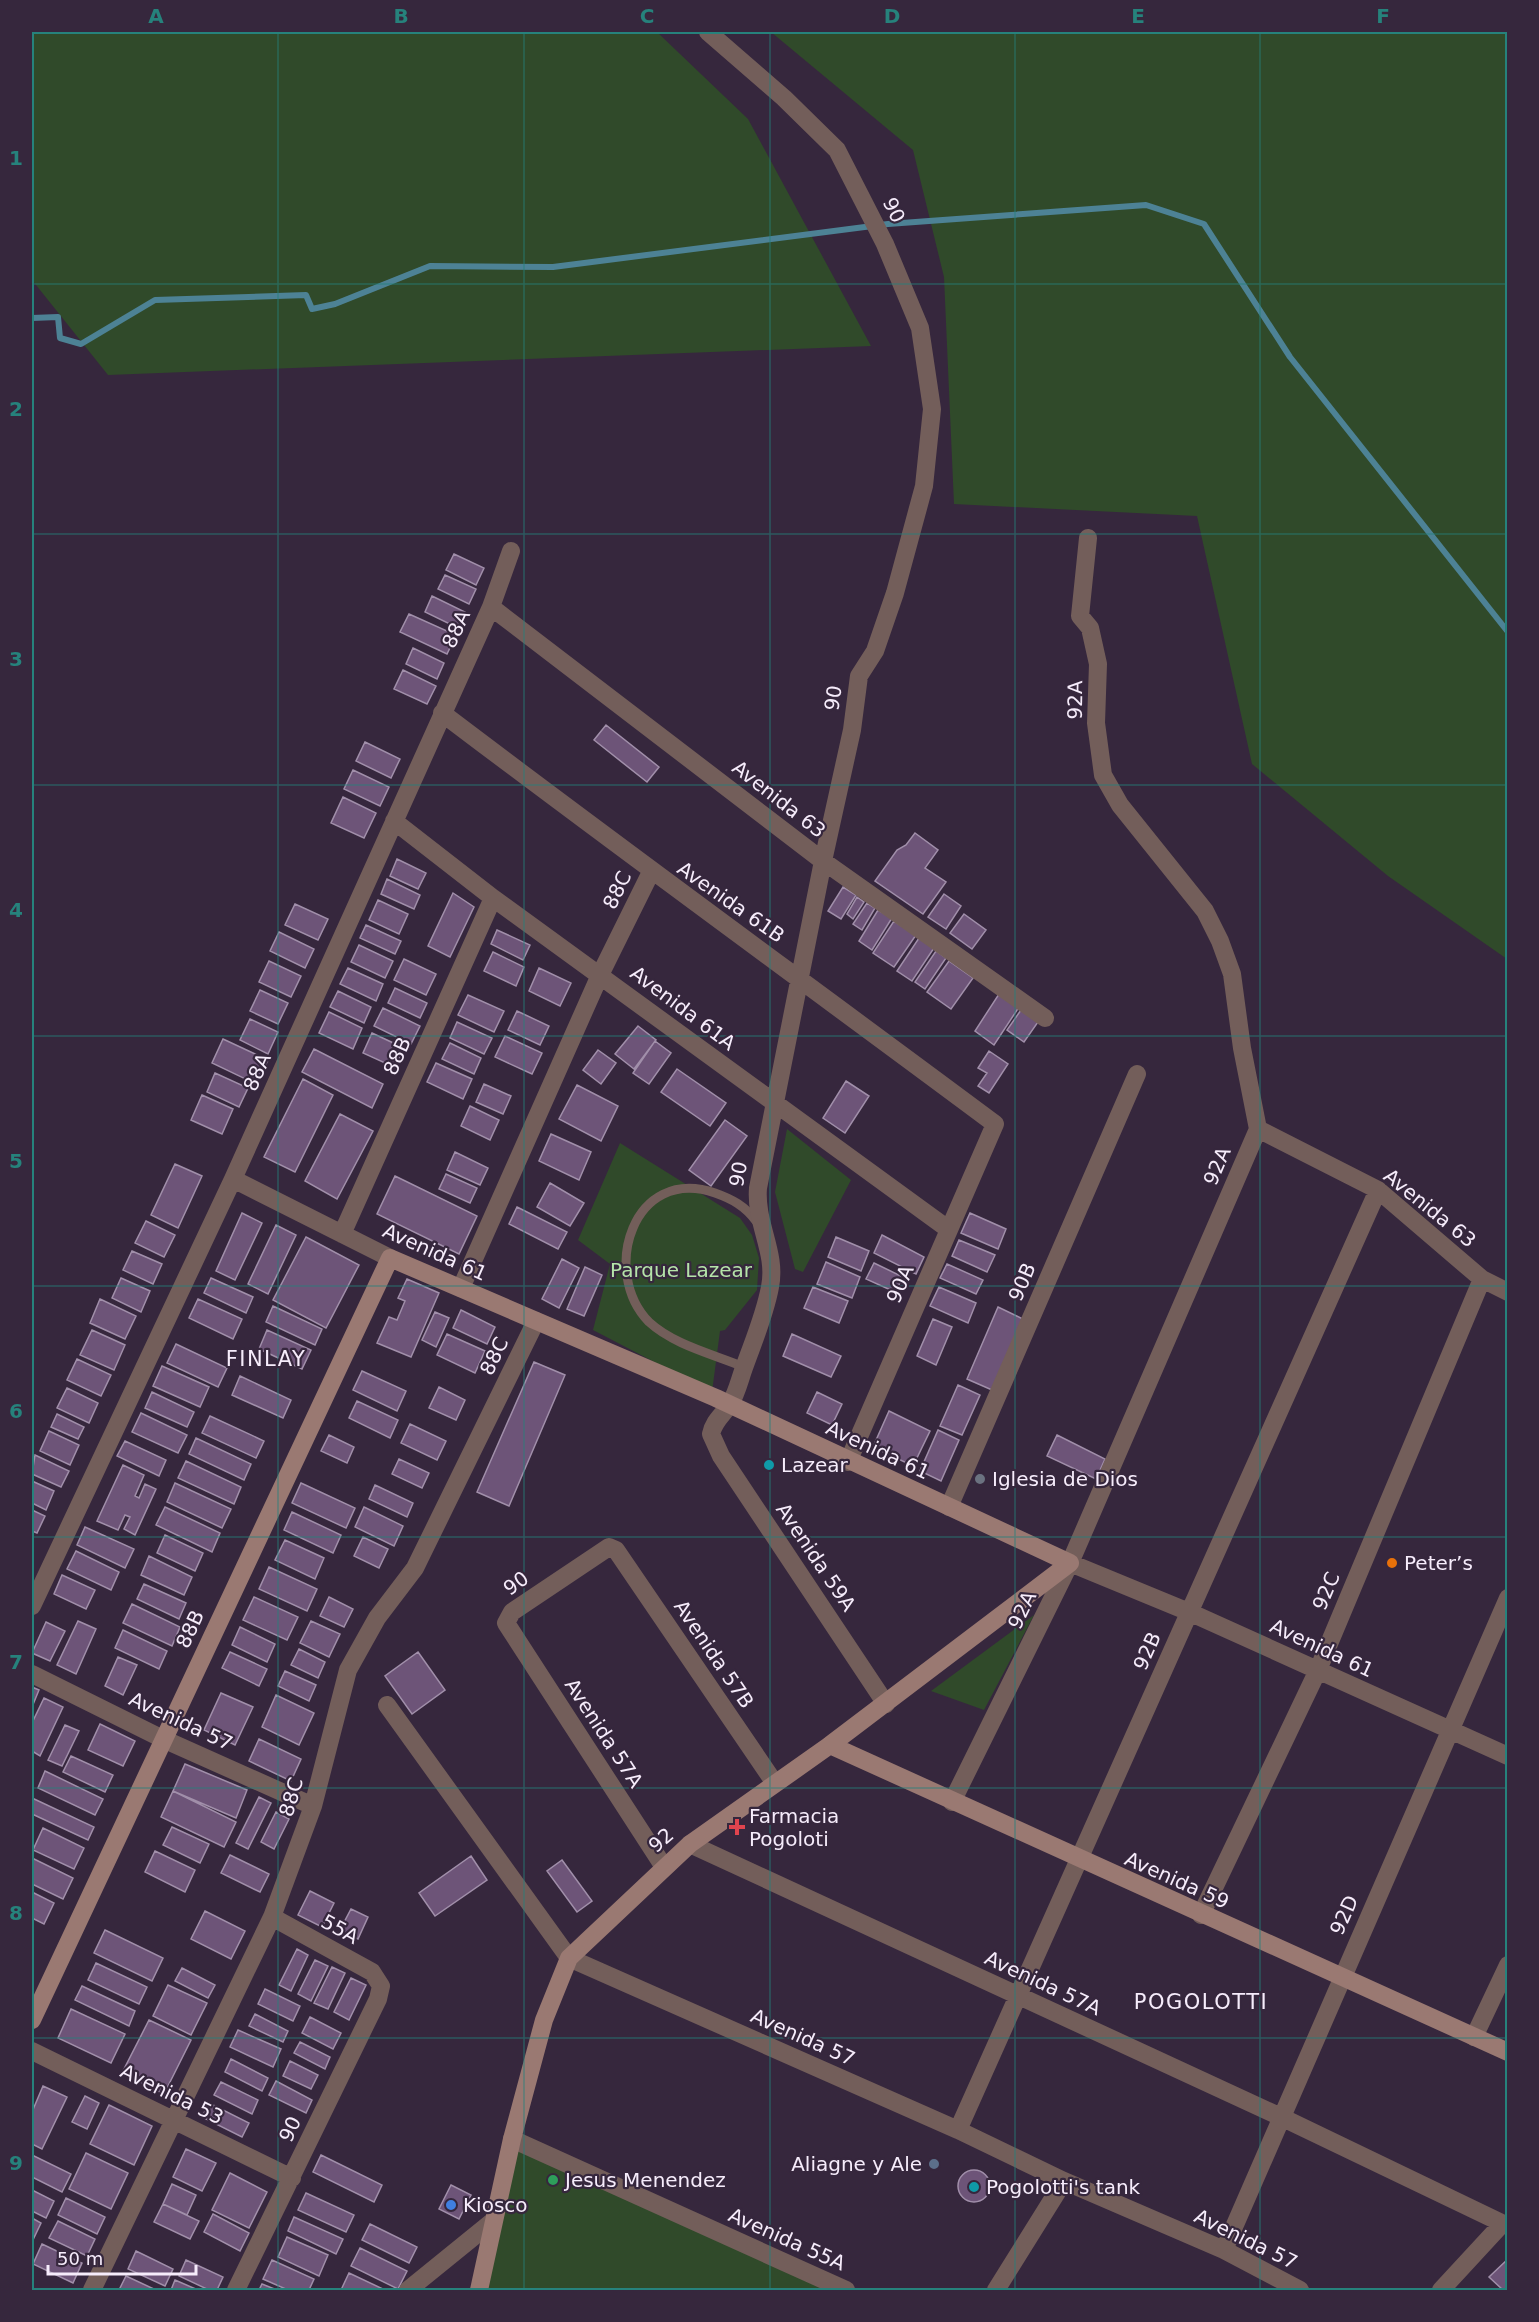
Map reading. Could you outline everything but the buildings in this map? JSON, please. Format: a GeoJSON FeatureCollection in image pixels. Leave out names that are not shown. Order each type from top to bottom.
{"type":"FeatureCollection","features":[{"type":"Feature","properties":{"kind":"street","name":"90"},"geometry":{"type":"LineString","coordinates":[[708,32],[784,98],[837,150],[885,244],[920,328],[932,409],[924,486],[888,617],[875,651],[859,676],[852,730],[822,861],[801,979],[758,1188],[756,1205],[760,1226],[768,1242],[771,1284],[730,1404],[718,1417],[711,1434]]}},
{"type":"Feature","properties":{"kind":"street","name":"92A"},"geometry":{"type":"LineString","coordinates":[[952,1802],[1070,1563],[1258,1129],[1242,1048],[1232,974],[1220,941],[1204,911],[1120,805],[1103,776],[1096,723],[1098,664],[1090,628],[1080,615],[1088,538]]}},
{"type":"Feature","properties":{"kind":"street","name":"88A"},"geometry":{"type":"LineString","coordinates":[[32,1606],[233,1179],[491,607],[511,551]]}},
{"type":"Feature","properties":{"kind":"street","name":"Avenida 63"},"geometry":{"type":"LineString","coordinates":[[491,607],[822,861],[1046,1018]]}},
{"type":"Feature","properties":{"kind":"street","name":"Avenida 61B"},"geometry":{"type":"LineString","coordinates":[[442,713],[651,872],[801,979],[995,1124]]}},
{"type":"Feature","properties":{"kind":"street","name":"Avenida 61A"},"geometry":{"type":"LineString","coordinates":[[394,821],[493,898],[948,1229]]}},
{"type":"Feature","properties":{"kind":"street","name":"88C"},"geometry":{"type":"LineString","coordinates":[[460,1288],[600,975],[651,872]]}},
{"type":"Feature","properties":{"kind":"street","name":"88B"},"geometry":{"type":"LineString","coordinates":[[342,1234],[493,898]]}},
{"type":"Feature","properties":{"kind":"street","name":"90B"},"geometry":{"type":"LineString","coordinates":[[948,1507],[1137,1074]]}},
{"type":"Feature","properties":{"kind":"street","name":"90A"},"geometry":{"type":"LineString","coordinates":[[848,1462],[995,1124]]}},
{"type":"Feature","properties":{"kind":"street","name":"Avenida 63"},"geometry":{"type":"LineString","coordinates":[[1258,1129],[1378,1190],[1482,1279],[1508,1292]]}},
{"type":"Feature","properties":{"kind":"street","name":"Avenida 61"},"geometry":{"type":"LineString","coordinates":[[233,1179],[390,1258],[730,1404],[848,1462],[1070,1563],[1189,1612],[1450,1732],[1508,1756]]}},
{"type":"Feature","properties":{"kind":"street","name":"92B"},"geometry":{"type":"LineString","coordinates":[[958,2130],[1378,1190]]}},
{"type":"Feature","properties":{"kind":"street","name":"88B"},"geometry":{"type":"LineString","coordinates":[[32,2020],[390,1258]]}},
{"type":"Feature","properties":{"kind":"street","name":"92C"},"geometry":{"type":"LineString","coordinates":[[1201,1915],[1318,1670],[1482,1279]]}},
{"type":"Feature","properties":{"kind":"street","name":"88C"},"geometry":{"type":"LineString","coordinates":[[92,2290],[272,1917],[313,1806],[348,1670],[377,1618],[415,1568],[536,1321]]}},
{"type":"Feature","properties":{"kind":"street","name":"Avenida 59A"},"geometry":{"type":"LineString","coordinates":[[711,1434],[721,1456],[886,1704]]}},
{"type":"Feature","properties":{"kind":"street","name":"90"},"geometry":{"type":"LineString","coordinates":[[506,1623],[512,1612],[609,1547],[616,1550]]}},
{"type":"Feature","properties":{"kind":"street","name":"Avenida 57B"},"geometry":{"type":"LineString","coordinates":[[616,1550],[774,1782]]}},
{"type":"Feature","properties":{"kind":"street","name":"92"},"geometry":{"type":"LineString","coordinates":[[479,2290],[512,2139],[544,2020],[569,1958],[690,1844],[886,1704],[1070,1563]]}},
{"type":"Feature","properties":{"kind":"street","name":"92D"},"geometry":{"type":"LineString","coordinates":[[1224,2250],[1508,1598]]}},
{"type":"Feature","properties":{"kind":"street","name":"Avenida 57A"},"geometry":{"type":"LineString","coordinates":[[506,1623],[664,1867]]}},
{"type":"Feature","properties":{"kind":"street","name":"Avenida 57"},"geometry":{"type":"LineString","coordinates":[[32,1674],[163,1739],[313,1806]]}},
{"type":"Feature","properties":{"kind":"street"},"geometry":{"type":"LineString","coordinates":[[387,1705],[569,1958]]}},
{"type":"Feature","properties":{"kind":"street","name":"Avenida 59"},"geometry":{"type":"LineString","coordinates":[[830,1745],[1079,1860],[1508,2052]]}},
{"type":"Feature","properties":{"kind":"street","name":"Avenida 57A"},"geometry":{"type":"LineString","coordinates":[[690,1844],[1281,2117],[1505,2225]]}},
{"type":"Feature","properties":{"kind":"street","name":"55A"},"geometry":{"type":"LineString","coordinates":[[272,1917],[372,1971],[381,1986]]}},
{"type":"Feature","properties":{"kind":"street","name":"Avenida 57"},"geometry":{"type":"LineString","coordinates":[[569,1958],[958,2130],[1064,2181],[1224,2250],[1300,2290]]}},
{"type":"Feature","properties":{"kind":"street"},"geometry":{"type":"LineString","coordinates":[[1474,2037],[1508,1965]]}},
{"type":"Feature","properties":{"kind":"street","name":"90"},"geometry":{"type":"LineString","coordinates":[[236,2290],[378,1999],[381,1986]]}},
{"type":"Feature","properties":{"kind":"street","name":"Avenida 53"},"geometry":{"type":"LineString","coordinates":[[32,2052],[292,2178]]}},
{"type":"Feature","properties":{"kind":"street","name":"Avenida 55A"},"geometry":{"type":"LineString","coordinates":[[512,2139],[846,2290]]}},
{"type":"Feature","properties":{"kind":"street"},"geometry":{"type":"LineString","coordinates":[[996,2290],[1064,2181]]}},
{"type":"Feature","properties":{"kind":"street"},"geometry":{"type":"LineString","coordinates":[[408,2290],[493,2221]]}},
{"type":"Feature","properties":{"kind":"street"},"geometry":{"type":"LineString","coordinates":[[1441,2290],[1505,2225]]}},
{"type":"Feature","properties":{"kind":"lane"},"geometry":{"type":"LineString","coordinates":[[744,1367],[678,1341],[649,1321],[631,1289],[626,1256],[642,1213],[659,1194],[675,1189],[699,1188],[728,1197],[750,1212],[760,1226]]}},
{"type":"Feature","properties":{"kind":"green space"},"geometry":{"type":"Polygon","coordinates":[[[32,32],[657,32],[748,119],[871,346],[108,375],[32,280],[32,32]]]}},
{"type":"Feature","properties":{"kind":"green space"},"geometry":{"type":"Polygon","coordinates":[[[771,32],[1507,32],[1507,959],[1388,876],[1252,764],[1197,516],[954,504],[944,277],[913,150],[771,32]]]}},
{"type":"Feature","properties":{"kind":"green space"},"geometry":{"type":"Polygon","coordinates":[[[787,1129],[851,1180],[803,1272],[795,1269],[775,1192],[787,1129]]]}},
{"type":"Feature","properties":{"kind":"green space","name":"Parque Lazear"},"geometry":{"type":"Polygon","coordinates":[[[620,1143],[740,1218],[752,1235],[759,1258],[757,1290],[725,1330],[720,1331],[712,1392],[593,1330],[610,1264],[578,1240],[620,1143]]]}},
{"type":"Feature","properties":{"kind":"green space"},"geometry":{"type":"Polygon","coordinates":[[[1034,1615],[984,1710],[931,1691],[1034,1615]]]}},
{"type":"Feature","properties":{"kind":"green space","name":"Jesus Menendez"},"geometry":{"type":"Polygon","coordinates":[[[512,2139],[846,2290],[479,2290],[512,2139]]]}},
{"type":"Feature","properties":{"kind":"waterway"},"geometry":{"type":"LineString","coordinates":[[32,318],[58,317],[60,338],[81,344],[155,300],[306,295],[312,309],[335,304],[430,266],[553,267],[888,224],[1146,205],[1204,224],[1290,357],[1508,632]]}},
{"type":"Feature","properties":{"kind":"place","name":"Lazear"},"geometry":{"type":"Point","coordinates":[769,1465]}},
{"type":"Feature","properties":{"kind":"place","name":"Iglesia de Dios"},"geometry":{"type":"Point","coordinates":[980,1479]}},
{"type":"Feature","properties":{"kind":"place","name":"Peter’s"},"geometry":{"type":"Point","coordinates":[1392,1563]}},
{"type":"Feature","properties":{"kind":"place","name":"Farmacia Pogoloti"},"geometry":{"type":"Point","coordinates":[737,1827]}},
{"type":"Feature","properties":{"kind":"place","name":"Aliagne y Ale"},"geometry":{"type":"Point","coordinates":[934,2164]}},
{"type":"Feature","properties":{"kind":"place","name":"Jesus Menendez"},"geometry":{"type":"Point","coordinates":[553,2180]}},
{"type":"Feature","properties":{"kind":"place","name":"Pogolotti's tank"},"geometry":{"type":"Point","coordinates":[974,2187]}},
{"type":"Feature","properties":{"kind":"place","name":"Kiosco"},"geometry":{"type":"Point","coordinates":[451,2205]}},
{"type":"Feature","properties":{"kind":"district","name":"FINLAY"},"geometry":{"type":"Point","coordinates":[266,1359]}},
{"type":"Feature","properties":{"kind":"district","name":"POGOLOTTI"},"geometry":{"type":"Point","coordinates":[1201,2002]}}]}
